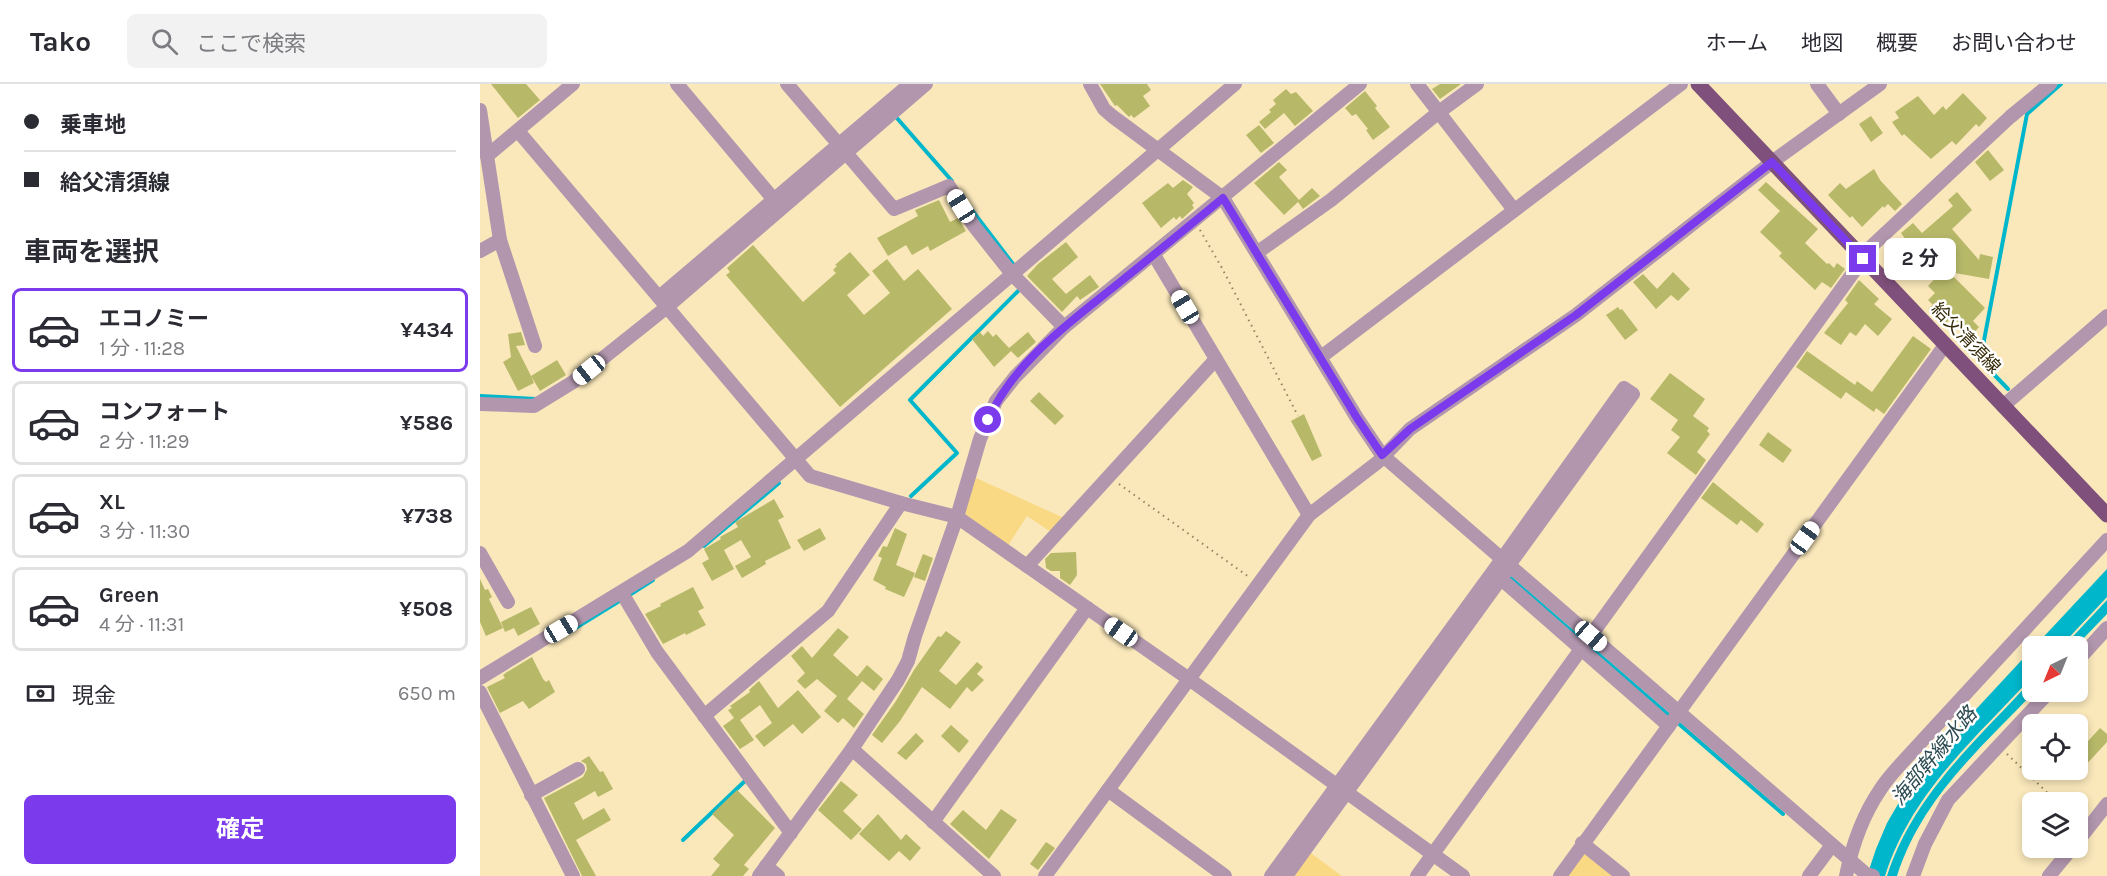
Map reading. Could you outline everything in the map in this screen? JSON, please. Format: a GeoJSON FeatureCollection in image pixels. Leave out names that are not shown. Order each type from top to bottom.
{"type":"FeatureCollection","features":[{"type":"Feature","properties":{"kind":"main road","name":"給父清須線"},"geometry":{"type":"LineString","coordinates":[[1698,84],[2107,515]]}},
{"type":"Feature","properties":{"kind":"street"},"geometry":{"type":"LineString","coordinates":[[487,156],[573,84]]}},
{"type":"Feature","properties":{"kind":"street"},"geometry":{"type":"LineString","coordinates":[[677,84],[778,204]]}},
{"type":"Feature","properties":{"kind":"street"},"geometry":{"type":"LineString","coordinates":[[787,84],[894,209],[949,186],[974,226],[1012,274],[1064,327]]}},
{"type":"Feature","properties":{"kind":"street"},"geometry":{"type":"LineString","coordinates":[[842,149],[910,84]]}},
{"type":"Feature","properties":{"kind":"street"},"geometry":{"type":"LineString","coordinates":[[480,404],[534,406],[573,382],[842,149],[926,84]]}},
{"type":"Feature","properties":{"kind":"street"},"geometry":{"type":"LineString","coordinates":[[1090,84],[1104,109],[1157,151],[1223,198],[1382,455],[1505,569],[1674,719],[1870,875]]}},
{"type":"Feature","properties":{"kind":"street"},"geometry":{"type":"LineString","coordinates":[[480,678],[688,551],[1235,84]]}},
{"type":"Feature","properties":{"kind":"street"},"geometry":{"type":"LineString","coordinates":[[778,876],[763,871],[852,749],[908,662],[957,517],[980,439],[996,401],[1015,377],[1064,327],[1360,84]]}},
{"type":"Feature","properties":{"kind":"street"},"geometry":{"type":"LineString","coordinates":[[1417,84],[1514,210]]}},
{"type":"Feature","properties":{"kind":"street"},"geometry":{"type":"LineString","coordinates":[[1258,252],[1331,200],[1477,84]]}},
{"type":"Feature","properties":{"kind":"street"},"geometry":{"type":"LineString","coordinates":[[1321,357],[1681,84]]}},
{"type":"Feature","properties":{"kind":"street"},"geometry":{"type":"LineString","coordinates":[[1817,84],[1839,114]]}},
{"type":"Feature","properties":{"kind":"street"},"geometry":{"type":"LineString","coordinates":[[1045,876],[1309,515],[1378,462],[1382,455],[1410,429],[1576,315],[1772,162],[1880,84]]}},
{"type":"Feature","properties":{"kind":"street"},"geometry":{"type":"LineString","coordinates":[[1418,876],[1862,257],[2010,117],[2050,84]]}},
{"type":"Feature","properties":{"kind":"street"},"geometry":{"type":"LineString","coordinates":[[480,110],[487,156],[487,199],[535,346]]}},
{"type":"Feature","properties":{"kind":"street"},"geometry":{"type":"LineString","coordinates":[[518,131],[810,476],[957,517],[1189,679],[1463,876]]}},
{"type":"Feature","properties":{"kind":"street"},"geometry":{"type":"LineString","coordinates":[[480,251],[500,240]]}},
{"type":"Feature","properties":{"kind":"street"},"geometry":{"type":"LineString","coordinates":[[1154,255],[1309,515]]}},
{"type":"Feature","properties":{"kind":"street"},"geometry":{"type":"LineString","coordinates":[[2003,406],[2107,316]]}},
{"type":"Feature","properties":{"kind":"street"},"geometry":{"type":"LineString","coordinates":[[1560,876],[1945,345]]}},
{"type":"Feature","properties":{"kind":"street"},"geometry":{"type":"LineString","coordinates":[[1027,566],[1216,359]]}},
{"type":"Feature","properties":{"kind":"street"},"geometry":{"type":"LineString","coordinates":[[1271,876],[1342,789],[1505,569],[1633,394],[1624,388],[1505,569],[1342,789],[1286,876]]}},
{"type":"Feature","properties":{"kind":"street"},"geometry":{"type":"LineString","coordinates":[[704,716],[828,611],[901,503]]}},
{"type":"Feature","properties":{"kind":"street"},"geometry":{"type":"LineString","coordinates":[[1846,876],[1860,829],[1880,789],[2107,540]]}},
{"type":"Feature","properties":{"kind":"street"},"geometry":{"type":"LineString","coordinates":[[480,553],[508,603]]}},
{"type":"Feature","properties":{"kind":"street"},"geometry":{"type":"LineString","coordinates":[[622,592],[657,652],[791,832]]}},
{"type":"Feature","properties":{"kind":"street"},"geometry":{"type":"LineString","coordinates":[[933,822],[1087,608]]}},
{"type":"Feature","properties":{"kind":"street"},"geometry":{"type":"LineString","coordinates":[[2088,649],[2107,628]]}},
{"type":"Feature","properties":{"kind":"street"},"geometry":{"type":"LineString","coordinates":[[480,692],[573,876]]}},
{"type":"Feature","properties":{"kind":"street"},"geometry":{"type":"LineString","coordinates":[[1913,876],[1925,844],[1948,800],[2040,702]]}},
{"type":"Feature","properties":{"kind":"street"},"geometry":{"type":"LineString","coordinates":[[852,749],[993,876]]}},
{"type":"Feature","properties":{"kind":"street"},"geometry":{"type":"LineString","coordinates":[[531,795],[578,769]]}},
{"type":"Feature","properties":{"kind":"street"},"geometry":{"type":"LineString","coordinates":[[1108,790],[1225,876]]}},
{"type":"Feature","properties":{"kind":"street"},"geometry":{"type":"LineString","coordinates":[[2088,828],[2107,804]]}},
{"type":"Feature","properties":{"kind":"street"},"geometry":{"type":"LineString","coordinates":[[1582,843],[1623,876]]}},
{"type":"Feature","properties":{"kind":"street"},"geometry":{"type":"LineString","coordinates":[[1809,876],[1832,845]]}},
{"type":"Feature","properties":{"kind":"street"},"geometry":{"type":"LineString","coordinates":[[2049,876],[2064,858]]}},
{"type":"Feature","properties":{"kind":"path"},"geometry":{"type":"LineString","coordinates":[[1195,221],[1222,268],[1298,416]]}},
{"type":"Feature","properties":{"kind":"path"},"geometry":{"type":"LineString","coordinates":[[1108,476],[1258,584]]}},
{"type":"Feature","properties":{"kind":"path"},"geometry":{"type":"LineString","coordinates":[[1999,746],[2046,792]]}},
{"type":"Feature","properties":{"kind":"shaded area"},"geometry":{"type":"Polygon","coordinates":[[[974,477],[1064,518],[1051,532],[1027,516],[1007,547],[964,513],[974,477]]]}},
{"type":"Feature","properties":{"kind":"shaded area"},"geometry":{"type":"Polygon","coordinates":[[[1308,851],[1342,876],[1290,876],[1308,851]]]}},
{"type":"Feature","properties":{"kind":"shaded area"},"geometry":{"type":"Polygon","coordinates":[[[1583,851],[1618,876],[1565,876],[1583,851]]]}},
{"type":"Feature","properties":{"kind":"water"},"geometry":{"type":"Polygon","coordinates":[[[2107,569],[2107,597],[2070,636],[2044,636],[2107,569]]]}},
{"type":"Feature","properties":{"kind":"water"},"geometry":{"type":"Polygon","coordinates":[[[2107,600],[2107,614],[2086,636],[2073,636],[2107,600]]]}},
{"type":"Feature","properties":{"kind":"water","name":"海部幹線水路"},"geometry":{"type":"Polygon","coordinates":[[[2022,660],[2022,688],[1967,746],[1928,793],[1911,818],[1885,876],[1867,876],[1887,823],[1928,761],[2022,660]]]}},
{"type":"Feature","properties":{"kind":"water"},"geometry":{"type":"Polygon","coordinates":[[[2022,690],[2022,702],[2024,702],[1955,776],[1921,822],[1897,876],[1887,876],[1898,847],[1913,820],[1948,770],[2022,690]]]}},
{"type":"Feature","properties":{"kind":"building"},"geometry":{"type":"Polygon","coordinates":[[[491,84],[526,84],[540,100],[518,118],[491,84]]]}},
{"type":"Feature","properties":{"kind":"building"},"geometry":{"type":"Polygon","coordinates":[[[1100,84],[1147,84],[1151,90],[1143,96],[1150,106],[1134,118],[1131,115],[1129,117],[1117,105],[1115,106],[1100,84]]]}},
{"type":"Feature","properties":{"kind":"building"},"geometry":{"type":"Polygon","coordinates":[[[1440,84],[1461,84],[1440,99],[1432,89],[1440,84]]]}},
{"type":"Feature","properties":{"kind":"building"},"geometry":{"type":"Polygon","coordinates":[[[1286,89],[1291,94],[1296,92],[1313,111],[1295,126],[1284,113],[1265,129],[1259,122],[1271,112],[1269,110],[1276,104],[1273,100],[1286,89]]]}},
{"type":"Feature","properties":{"kind":"building"},"geometry":{"type":"Polygon","coordinates":[[[1365,91],[1390,127],[1373,140],[1366,130],[1368,129],[1356,114],[1352,116],[1345,108],[1365,91]]]}},
{"type":"Feature","properties":{"kind":"building"},"geometry":{"type":"Polygon","coordinates":[[[1963,93],[1987,118],[1979,127],[1976,124],[1956,145],[1952,141],[1931,159],[1904,134],[1902,136],[1892,122],[1899,118],[1895,112],[1918,96],[1934,115],[1943,106],[1946,110],[1963,93]]]}},
{"type":"Feature","properties":{"kind":"building"},"geometry":{"type":"Polygon","coordinates":[[[1871,116],[1883,133],[1871,142],[1859,124],[1871,116]]]}},
{"type":"Feature","properties":{"kind":"building"},"geometry":{"type":"Polygon","coordinates":[[[1259,125],[1274,143],[1261,153],[1246,135],[1259,125]]]}},
{"type":"Feature","properties":{"kind":"building"},"geometry":{"type":"Polygon","coordinates":[[[1988,150],[2004,170],[1990,181],[1975,162],[1988,150]]]}},
{"type":"Feature","properties":{"kind":"building"},"geometry":{"type":"Polygon","coordinates":[[[1279,162],[1287,170],[1279,177],[1299,200],[1312,188],[1320,196],[1303,209],[1298,202],[1284,215],[1254,183],[1279,162]]]}},
{"type":"Feature","properties":{"kind":"building"},"geometry":{"type":"Polygon","coordinates":[[[1874,169],[1880,180],[1902,204],[1895,211],[1888,204],[1884,208],[1883,206],[1862,227],[1828,195],[1840,183],[1846,189],[1874,169]]]}},
{"type":"Feature","properties":{"kind":"building"},"geometry":{"type":"Polygon","coordinates":[[[1183,180],[1193,187],[1187,194],[1194,203],[1192,205],[1194,208],[1182,219],[1180,216],[1176,220],[1174,217],[1161,228],[1142,203],[1168,183],[1173,188],[1183,180]]]}},
{"type":"Feature","properties":{"kind":"building"},"geometry":{"type":"Polygon","coordinates":[[[1766,182],[1818,229],[1805,243],[1827,264],[1829,263],[1834,268],[1837,263],[1845,269],[1831,288],[1822,282],[1815,290],[1779,256],[1782,253],[1760,232],[1780,211],[1758,190],[1766,182]]]}},
{"type":"Feature","properties":{"kind":"building"},"geometry":{"type":"Polygon","coordinates":[[[1957,192],[1972,210],[1952,229],[1979,260],[1980,254],[1993,257],[1989,279],[1949,272],[1985,308],[1973,321],[1979,327],[1972,335],[1952,317],[1944,325],[1928,309],[1933,305],[1928,300],[1935,293],[1928,286],[1948,264],[1933,247],[1905,272],[1892,257],[1899,251],[1896,248],[1906,240],[1901,233],[1913,223],[1922,233],[1953,206],[1948,200],[1957,192]]]}},
{"type":"Feature","properties":{"kind":"building"},"geometry":{"type":"Polygon","coordinates":[[[939,200],[950,222],[958,218],[966,231],[930,251],[928,246],[912,255],[906,245],[888,256],[877,238],[918,216],[915,210],[939,200]]]}},
{"type":"Feature","properties":{"kind":"building"},"geometry":{"type":"Polygon","coordinates":[[[1066,242],[1078,257],[1052,279],[1066,294],[1090,275],[1099,287],[1080,300],[1077,296],[1062,312],[1027,276],[1038,264],[1066,242]]]}},
{"type":"Feature","properties":{"kind":"building"},"geometry":{"type":"Polygon","coordinates":[[[753,245],[803,302],[836,273],[833,270],[837,266],[835,265],[850,252],[870,275],[847,295],[864,315],[890,293],[872,271],[887,259],[904,281],[918,269],[952,309],[840,407],[726,275],[730,272],[727,268],[753,245]]]}},
{"type":"Feature","properties":{"kind":"building"},"geometry":{"type":"Polygon","coordinates":[[[1673,272],[1690,289],[1678,301],[1671,295],[1656,309],[1633,282],[1643,274],[1657,289],[1673,272]]]}},
{"type":"Feature","properties":{"kind":"building"},"geometry":{"type":"Polygon","coordinates":[[[1859,280],[1879,299],[1874,304],[1892,319],[1878,336],[1865,324],[1856,336],[1850,332],[1841,345],[1824,333],[1848,303],[1845,300],[1859,280]]]}},
{"type":"Feature","properties":{"kind":"building"},"geometry":{"type":"Polygon","coordinates":[[[1618,307],[1638,330],[1625,340],[1606,315],[1618,307]]]}},
{"type":"Feature","properties":{"kind":"building"},"geometry":{"type":"Polygon","coordinates":[[[988,331],[993,337],[996,334],[1009,348],[1028,332],[1036,342],[1018,358],[1011,351],[994,367],[972,339],[980,332],[983,336],[988,331]]]}},
{"type":"Feature","properties":{"kind":"building"},"geometry":{"type":"Polygon","coordinates":[[[521,332],[525,345],[516,346],[534,383],[518,391],[503,362],[511,357],[508,334],[521,332]]]}},
{"type":"Feature","properties":{"kind":"building"},"geometry":{"type":"Polygon","coordinates":[[[1913,336],[1931,349],[1884,414],[1876,408],[1874,412],[1846,392],[1841,399],[1796,367],[1807,351],[1855,385],[1857,381],[1872,392],[1913,336]]]}},
{"type":"Feature","properties":{"kind":"building"},"geometry":{"type":"Polygon","coordinates":[[[557,360],[566,375],[540,391],[531,376],[557,360]]]}},
{"type":"Feature","properties":{"kind":"building"},"geometry":{"type":"Polygon","coordinates":[[[1670,373],[1705,399],[1693,416],[1709,428],[1707,431],[1710,434],[1697,452],[1706,460],[1696,475],[1667,453],[1680,437],[1671,430],[1678,420],[1650,399],[1670,373]]]}},
{"type":"Feature","properties":{"kind":"building"},"geometry":{"type":"Polygon","coordinates":[[[1039,392],[1064,416],[1055,425],[1030,401],[1039,392]]]}},
{"type":"Feature","properties":{"kind":"building"},"geometry":{"type":"Polygon","coordinates":[[[1304,414],[1322,456],[1312,461],[1291,421],[1304,414]]]}},
{"type":"Feature","properties":{"kind":"building"},"geometry":{"type":"Polygon","coordinates":[[[1768,432],[1792,450],[1783,463],[1759,445],[1768,432]]]}},
{"type":"Feature","properties":{"kind":"building"},"geometry":{"type":"Polygon","coordinates":[[[1713,482],[1764,524],[1757,533],[1741,520],[1737,525],[1701,498],[1713,482]]]}},
{"type":"Feature","properties":{"kind":"building"},"geometry":{"type":"Polygon","coordinates":[[[774,499],[784,517],[778,520],[791,548],[765,561],[766,564],[742,578],[735,566],[751,557],[741,540],[724,550],[734,569],[712,581],[702,563],[709,559],[704,549],[738,527],[735,522],[774,499]]]}},
{"type":"Feature","properties":{"kind":"building"},"geometry":{"type":"Polygon","coordinates":[[[820,528],[826,539],[804,551],[797,540],[820,528]]]}},
{"type":"Feature","properties":{"kind":"building"},"geometry":{"type":"Polygon","coordinates":[[[895,528],[907,534],[896,565],[915,573],[904,597],[885,589],[886,587],[873,580],[882,558],[878,556],[883,546],[887,547],[895,528]]]}},
{"type":"Feature","properties":{"kind":"building"},"geometry":{"type":"Polygon","coordinates":[[[1076,552],[1077,575],[1070,585],[1060,578],[1060,571],[1051,571],[1046,568],[1045,559],[1051,553],[1076,552]]]}},
{"type":"Feature","properties":{"kind":"building"},"geometry":{"type":"Polygon","coordinates":[[[923,554],[933,558],[925,581],[914,577],[923,554]]]}},
{"type":"Feature","properties":{"kind":"building"},"geometry":{"type":"Polygon","coordinates":[[[480,579],[485,590],[488,589],[492,597],[489,599],[503,628],[486,636],[480,622],[480,579]]]}},
{"type":"Feature","properties":{"kind":"building"},"geometry":{"type":"Polygon","coordinates":[[[693,587],[704,608],[698,611],[706,625],[663,644],[645,614],[693,587]]]}},
{"type":"Feature","properties":{"kind":"building"},"geometry":{"type":"Polygon","coordinates":[[[531,607],[540,624],[518,636],[514,628],[505,632],[501,622],[531,607]]]}},
{"type":"Feature","properties":{"kind":"building"},"geometry":{"type":"Polygon","coordinates":[[[838,628],[849,637],[833,655],[862,681],[847,699],[864,714],[854,728],[843,718],[838,723],[824,711],[837,696],[817,679],[805,689],[797,681],[805,673],[791,656],[802,646],[812,658],[838,628]]]}},
{"type":"Feature","properties":{"kind":"building"},"geometry":{"type":"Polygon","coordinates":[[[946,631],[961,642],[939,671],[956,685],[977,662],[983,667],[977,674],[984,680],[972,692],[967,687],[950,709],[922,687],[900,721],[882,743],[872,735],[938,636],[941,637],[946,631]]]}},
{"type":"Feature","properties":{"kind":"building"},"geometry":{"type":"Polygon","coordinates":[[[532,657],[543,679],[546,682],[549,680],[555,692],[529,709],[523,701],[500,713],[487,687],[505,678],[503,675],[532,657]]]}},
{"type":"Feature","properties":{"kind":"building"},"geometry":{"type":"Polygon","coordinates":[[[867,665],[883,679],[874,691],[857,677],[867,665]]]}},
{"type":"Feature","properties":{"kind":"building"},"geometry":{"type":"Polygon","coordinates":[[[759,681],[778,708],[798,690],[821,717],[802,734],[793,724],[764,747],[755,736],[772,723],[760,705],[740,720],[754,740],[740,749],[723,726],[734,718],[728,710],[732,708],[730,706],[750,692],[749,690],[759,681]]]}},
{"type":"Feature","properties":{"kind":"building"},"geometry":{"type":"Polygon","coordinates":[[[951,725],[969,741],[959,753],[941,736],[951,725]]]}},
{"type":"Feature","properties":{"kind":"building"},"geometry":{"type":"Polygon","coordinates":[[[2100,728],[2107,734],[2107,742],[2088,763],[2088,741],[2100,728]]]}},
{"type":"Feature","properties":{"kind":"building"},"geometry":{"type":"Polygon","coordinates":[[[916,733],[924,741],[906,760],[897,753],[916,733]]]}},
{"type":"Feature","properties":{"kind":"building"},"geometry":{"type":"Polygon","coordinates":[[[589,756],[600,772],[603,771],[613,789],[598,797],[595,791],[574,803],[583,820],[604,808],[611,820],[576,840],[596,876],[582,876],[544,798],[583,777],[587,769],[586,764],[581,761],[589,756]]]}},
{"type":"Feature","properties":{"kind":"building"},"geometry":{"type":"Polygon","coordinates":[[[841,781],[858,795],[843,811],[862,829],[851,840],[818,810],[841,781]]]}},
{"type":"Feature","properties":{"kind":"building"},"geometry":{"type":"Polygon","coordinates":[[[737,790],[775,828],[744,865],[749,869],[743,876],[711,876],[720,865],[713,859],[734,835],[712,814],[737,790]]]}},
{"type":"Feature","properties":{"kind":"building"},"geometry":{"type":"Polygon","coordinates":[[[1001,809],[1017,820],[989,859],[950,824],[963,810],[986,830],[1001,809]]]}},
{"type":"Feature","properties":{"kind":"building"},"geometry":{"type":"Polygon","coordinates":[[[878,814],[901,840],[906,834],[921,848],[910,861],[899,851],[889,861],[859,834],[878,814]]]}},
{"type":"Feature","properties":{"kind":"building"},"geometry":{"type":"Polygon","coordinates":[[[1046,842],[1055,848],[1038,870],[1030,864],[1046,842]]]}},
{"type":"Feature","properties":{"kind":"waterway"},"geometry":{"type":"LineString","coordinates":[[2008,389],[1977,357],[1982,351],[2027,114],[2061,84]]}},
{"type":"Feature","properties":{"kind":"waterway"},"geometry":{"type":"LineString","coordinates":[[896,117],[952,181]]}},
{"type":"Feature","properties":{"kind":"waterway"},"geometry":{"type":"LineString","coordinates":[[968,205],[1013,264]]}},
{"type":"Feature","properties":{"kind":"waterway"},"geometry":{"type":"LineString","coordinates":[[911,496],[957,453],[910,400],[1021,288]]}},
{"type":"Feature","properties":{"kind":"waterway"},"geometry":{"type":"LineString","coordinates":[[480,396],[536,399]]}},
{"type":"Feature","properties":{"kind":"waterway"},"geometry":{"type":"LineString","coordinates":[[704,546],[779,483]]}},
{"type":"Feature","properties":{"kind":"waterway"},"geometry":{"type":"LineString","coordinates":[[1507,575],[1583,641]]}},
{"type":"Feature","properties":{"kind":"waterway"},"geometry":{"type":"LineString","coordinates":[[631,594],[653,580]]}},
{"type":"Feature","properties":{"kind":"waterway"},"geometry":{"type":"LineString","coordinates":[[569,632],[621,600]]}},
{"type":"Feature","properties":{"kind":"waterway"},"geometry":{"type":"LineString","coordinates":[[1589,646],[1783,814]]}},
{"type":"Feature","properties":{"kind":"waterway"},"geometry":{"type":"LineString","coordinates":[[683,840],[746,780],[745,778]]}},
{"type":"Feature","properties":{"kind":"route"},"geometry":{"type":"LineString","coordinates":[[988,420],[996,401],[1046,344],[1223,198],[1382,455],[1410,429],[1576,315],[1772,162],[1863,259]]}}]}
